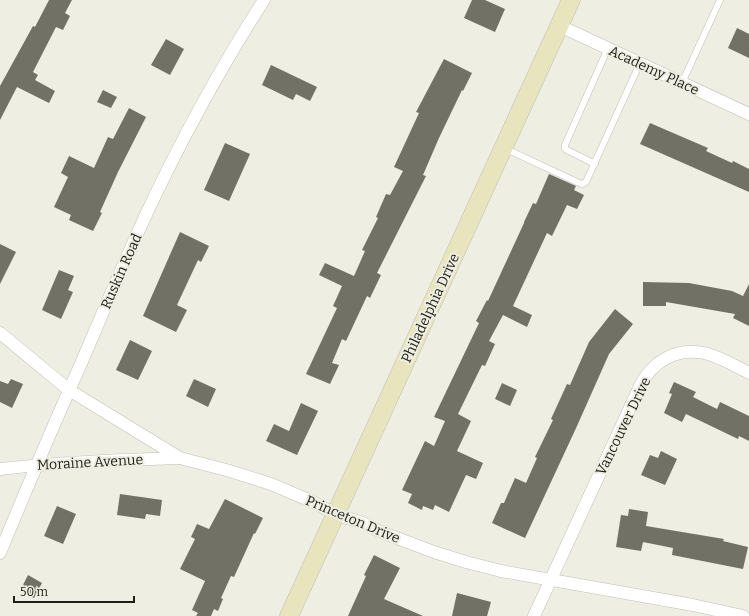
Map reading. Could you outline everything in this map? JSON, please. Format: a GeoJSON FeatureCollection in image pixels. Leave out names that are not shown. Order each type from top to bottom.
{"type":"FeatureCollection","features":[{"type":"Feature","properties":{"kind":"main road","name":"Philadelphia Drive"},"geometry":{"type":"LineString","coordinates":[[289,616],[571,0]]}},
{"type":"Feature","properties":{"kind":"street","name":"Ruskin Road"},"geometry":{"type":"LineString","coordinates":[[0,553],[36,465],[141,225],[172,161],[231,53],[264,0]]}},
{"type":"Feature","properties":{"kind":"street","name":"Academy Place"},"geometry":{"type":"LineString","coordinates":[[560,26],[749,114]]}},
{"type":"Feature","properties":{"kind":"street","name":"Princeton Drive"},"geometry":{"type":"LineString","coordinates":[[0,333],[69,390],[180,458],[272,484],[311,500],[335,514],[363,523],[434,552],[466,562],[501,571],[693,605],[743,616]]}},
{"type":"Feature","properties":{"kind":"street","name":"Vancouver Drive"},"geometry":{"type":"LineString","coordinates":[[534,616],[645,376],[654,366],[670,355],[693,352],[710,355],[749,373]]}},
{"type":"Feature","properties":{"kind":"street","name":"Moraine Avenue"},"geometry":{"type":"LineString","coordinates":[[0,469],[101,460],[180,458]]}},
{"type":"Feature","properties":{"kind":"lane"},"geometry":{"type":"LineString","coordinates":[[682,83],[720,0]]}},
{"type":"Feature","properties":{"kind":"lane"},"geometry":{"type":"LineString","coordinates":[[595,164],[565,149],[565,145],[608,48]]}},
{"type":"Feature","properties":{"kind":"lane"},"geometry":{"type":"LineString","coordinates":[[504,148],[582,184],[586,182],[640,63]]}},
{"type":"Feature","properties":{"kind":"building"},"geometry":{"type":"Polygon","coordinates":[[[49,0],[72,0],[65,13],[70,16],[63,30],[56,27],[33,72],[38,75],[35,80],[55,91],[49,103],[17,87],[0,120],[0,86],[33,26],[35,27],[49,0]]]}},
{"type":"Feature","properties":{"kind":"building"},"geometry":{"type":"Polygon","coordinates":[[[472,0],[485,0],[505,9],[495,32],[464,18],[472,0]]]}},
{"type":"Feature","properties":{"kind":"building"},"geometry":{"type":"Polygon","coordinates":[[[737,28],[749,34],[749,58],[728,48],[737,28]]]}},
{"type":"Feature","properties":{"kind":"building"},"geometry":{"type":"Polygon","coordinates":[[[166,39],[184,49],[170,75],[151,65],[166,39]]]}},
{"type":"Feature","properties":{"kind":"building"},"geometry":{"type":"Polygon","coordinates":[[[444,59],[472,73],[463,91],[462,90],[439,138],[423,175],[426,176],[377,273],[381,275],[370,298],[367,296],[346,341],[342,339],[332,363],[339,365],[330,384],[306,374],[337,308],[333,306],[342,286],[319,275],[325,263],[354,276],[365,251],[362,250],[378,218],[376,217],[386,194],[390,195],[403,171],[394,167],[419,113],[416,112],[444,59]]]}},
{"type":"Feature","properties":{"kind":"building"},"geometry":{"type":"Polygon","coordinates":[[[271,65],[317,87],[310,101],[296,94],[293,100],[262,85],[271,65]]]}},
{"type":"Feature","properties":{"kind":"building"},"geometry":{"type":"Polygon","coordinates":[[[103,90],[117,97],[111,108],[97,102],[103,90]]]}},
{"type":"Feature","properties":{"kind":"building"},"geometry":{"type":"Polygon","coordinates":[[[129,108],[146,117],[118,172],[100,212],[102,213],[93,231],[69,220],[71,215],[54,207],[68,177],[61,173],[69,156],[94,168],[108,137],[113,139],[129,108]]]}},
{"type":"Feature","properties":{"kind":"building"},"geometry":{"type":"Polygon","coordinates":[[[650,123],[708,148],[706,151],[732,163],[733,161],[749,169],[749,192],[640,144],[650,123]]]}},
{"type":"Feature","properties":{"kind":"building"},"geometry":{"type":"Polygon","coordinates":[[[225,143],[250,154],[229,201],[204,190],[225,143]]]}},
{"type":"Feature","properties":{"kind":"building"},"geometry":{"type":"Polygon","coordinates":[[[549,174],[576,186],[574,190],[584,195],[577,209],[567,205],[552,236],[547,233],[513,306],[532,315],[527,327],[503,315],[489,341],[495,344],[485,366],[482,365],[458,414],[471,421],[457,451],[483,463],[476,479],[466,475],[449,512],[435,505],[433,510],[423,506],[422,510],[408,503],[412,494],[402,490],[425,441],[434,446],[445,421],[434,417],[479,323],[476,321],[487,300],[488,301],[533,203],[536,204],[549,174]]]}},
{"type":"Feature","properties":{"kind":"building"},"geometry":{"type":"Polygon","coordinates":[[[180,232],[209,246],[201,262],[198,260],[177,305],[187,310],[176,332],[143,316],[180,232]]]}},
{"type":"Feature","properties":{"kind":"building"},"geometry":{"type":"Polygon","coordinates":[[[0,244],[16,252],[0,284],[0,244]]]}},
{"type":"Feature","properties":{"kind":"building"},"geometry":{"type":"Polygon","coordinates":[[[59,270],[74,276],[68,290],[73,292],[61,319],[42,310],[59,270]]]}},
{"type":"Feature","properties":{"kind":"building"},"geometry":{"type":"Polygon","coordinates":[[[643,282],[689,283],[732,291],[743,296],[749,284],[749,326],[733,318],[735,314],[666,302],[666,306],[643,306],[643,282]]]}},
{"type":"Feature","properties":{"kind":"building"},"geometry":{"type":"Polygon","coordinates":[[[615,309],[633,324],[609,354],[525,538],[492,523],[501,503],[504,503],[515,478],[526,483],[537,458],[535,457],[553,420],[551,419],[567,384],[570,385],[589,342],[615,309]]]}},
{"type":"Feature","properties":{"kind":"building"},"geometry":{"type":"Polygon","coordinates":[[[130,340],[152,351],[138,380],[116,370],[130,340]]]}},
{"type":"Feature","properties":{"kind":"building"},"geometry":{"type":"Polygon","coordinates":[[[11,379],[23,384],[12,408],[0,402],[0,381],[8,384],[11,379]]]}},
{"type":"Feature","properties":{"kind":"building"},"geometry":{"type":"Polygon","coordinates":[[[194,379],[216,389],[208,407],[186,396],[194,379]]]}},
{"type":"Feature","properties":{"kind":"building"},"geometry":{"type":"Polygon","coordinates":[[[674,382],[696,392],[693,397],[717,409],[720,402],[749,416],[749,441],[739,436],[738,439],[686,414],[682,422],[664,413],[672,394],[669,393],[674,382]]]}},
{"type":"Feature","properties":{"kind":"building"},"geometry":{"type":"Polygon","coordinates":[[[502,383],[517,390],[510,406],[495,399],[502,383]]]}},
{"type":"Feature","properties":{"kind":"building"},"geometry":{"type":"Polygon","coordinates":[[[301,403],[318,411],[297,455],[266,441],[274,424],[289,431],[301,403]]]}},
{"type":"Feature","properties":{"kind":"building"},"geometry":{"type":"Polygon","coordinates":[[[661,451],[677,459],[665,485],[641,475],[650,455],[658,458],[661,451]]]}},
{"type":"Feature","properties":{"kind":"building"},"geometry":{"type":"Polygon","coordinates":[[[120,494],[162,500],[160,516],[146,514],[145,519],[117,515],[120,494]]]}},
{"type":"Feature","properties":{"kind":"building"},"geometry":{"type":"Polygon","coordinates":[[[225,499],[263,518],[255,534],[254,533],[234,577],[231,576],[221,598],[223,599],[218,611],[214,609],[211,616],[196,616],[198,613],[192,610],[205,581],[180,569],[195,539],[191,537],[197,524],[209,529],[225,499]]]}},
{"type":"Feature","properties":{"kind":"building"},"geometry":{"type":"Polygon","coordinates":[[[57,506],[76,514],[63,544],[44,536],[57,506]]]}},
{"type":"Feature","properties":{"kind":"building"},"geometry":{"type":"Polygon","coordinates":[[[629,509],[648,512],[646,526],[724,539],[723,541],[748,547],[743,569],[672,555],[673,548],[643,542],[641,551],[616,547],[621,515],[628,516],[629,509]]]}},
{"type":"Feature","properties":{"kind":"building"},"geometry":{"type":"Polygon","coordinates":[[[374,555],[400,568],[384,599],[423,616],[348,616],[366,576],[364,575],[374,555]]]}},
{"type":"Feature","properties":{"kind":"building"},"geometry":{"type":"Polygon","coordinates":[[[28,575],[42,583],[34,598],[20,591],[28,575]]]}},
{"type":"Feature","properties":{"kind":"building"},"geometry":{"type":"Polygon","coordinates":[[[457,593],[491,602],[487,616],[452,616],[457,593]]]}}]}
